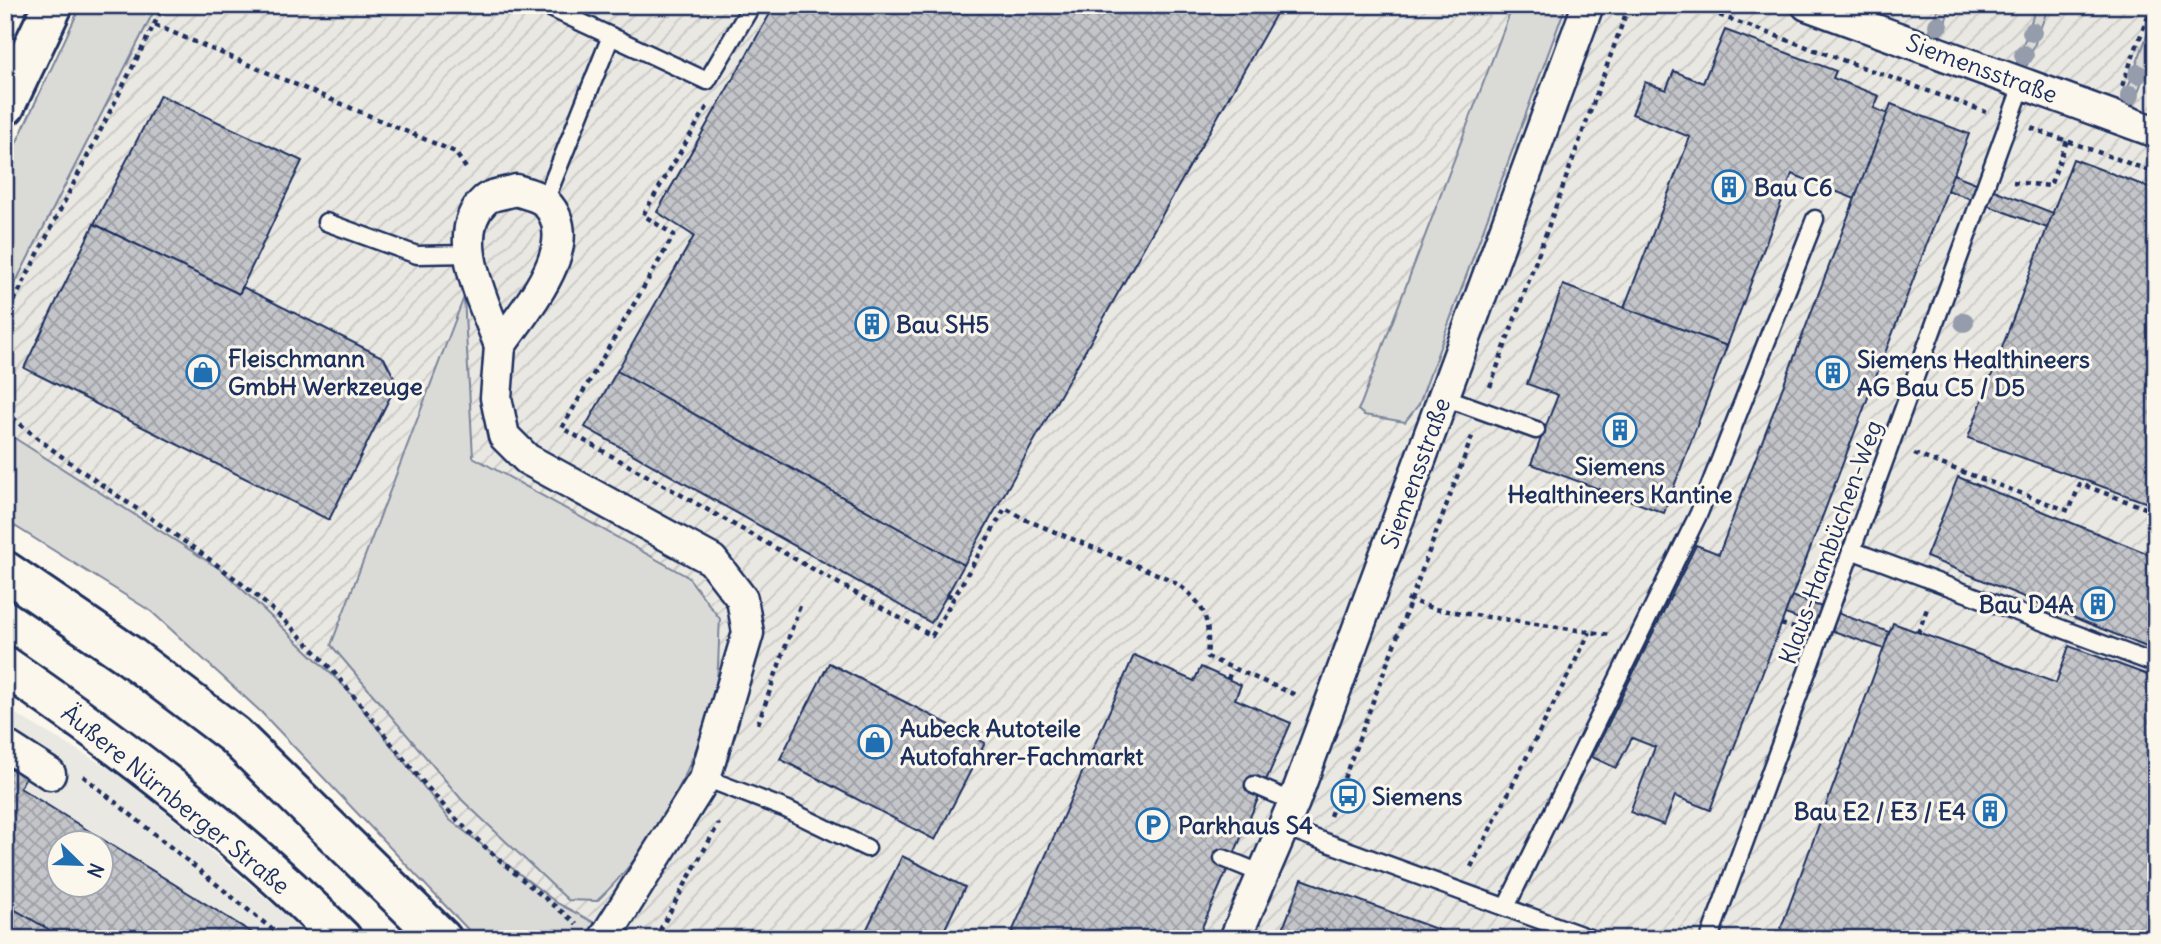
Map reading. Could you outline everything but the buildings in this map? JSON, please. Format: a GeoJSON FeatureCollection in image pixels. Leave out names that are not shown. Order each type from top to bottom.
{"type":"FeatureCollection","features":[{"type":"Feature","properties":{"kind":"main road"},"geometry":{"type":"LineString","coordinates":[[5,106],[53,5]]}},
{"type":"Feature","properties":{"kind":"main road"},"geometry":{"type":"LineString","coordinates":[[5,571],[127,654],[234,735],[442,939]]}},
{"type":"Feature","properties":{"kind":"main road","name":"Äußere Nürnberger Straße"},"geometry":{"type":"LineString","coordinates":[[5,666],[127,752],[235,841],[342,939]]}},
{"type":"Feature","properties":{"kind":"street","name":"Siemensstraße"},"geometry":{"type":"LineString","coordinates":[[1235,939],[1265,875],[1289,814],[1588,5]]}},
{"type":"Feature","properties":{"kind":"street","name":"Siemensstraße"},"geometry":{"type":"LineString","coordinates":[[1807,5],[2156,132]]}},
{"type":"Feature","properties":{"kind":"street"},"geometry":{"type":"LineString","coordinates":[[500,346],[556,260],[561,228],[545,201],[516,190],[486,198],[468,223],[469,254],[500,346],[496,398],[504,436],[527,459],[712,560],[742,600],[748,633],[705,778],[595,935]]}},
{"type":"Feature","properties":{"kind":"street"},"geometry":{"type":"LineString","coordinates":[[5,745],[50,774]]}},
{"type":"Feature","properties":{"kind":"lane"},"geometry":{"type":"LineString","coordinates":[[544,5],[707,81],[752,5]]}},
{"type":"Feature","properties":{"kind":"lane"},"geometry":{"type":"LineString","coordinates":[[545,201],[611,36]]}},
{"type":"Feature","properties":{"kind":"lane","name":"Klaus-Hambüchen-Weg"},"geometry":{"type":"LineString","coordinates":[[1709,939],[2023,83]]}},
{"type":"Feature","properties":{"kind":"lane"},"geometry":{"type":"LineString","coordinates":[[1506,907],[1699,513],[1815,219]]}},
{"type":"Feature","properties":{"kind":"lane"},"geometry":{"type":"LineString","coordinates":[[326,222],[417,255],[469,254]]}},
{"type":"Feature","properties":{"kind":"lane"},"geometry":{"type":"LineString","coordinates":[[1444,397],[1536,430]]}},
{"type":"Feature","properties":{"kind":"lane"},"geometry":{"type":"LineString","coordinates":[[1851,550],[2156,664]]}},
{"type":"Feature","properties":{"kind":"lane"},"geometry":{"type":"LineString","coordinates":[[705,778],[786,809],[867,848]]}},
{"type":"Feature","properties":{"kind":"lane"},"geometry":{"type":"LineString","coordinates":[[1254,785],[1289,814],[1459,890],[1592,939]]}},
{"type":"Feature","properties":{"kind":"lane"},"geometry":{"type":"LineString","coordinates":[[1223,858],[1265,875]]}},
{"type":"Feature","properties":{"kind":"path"},"geometry":{"type":"LineString","coordinates":[[5,318],[164,5]]}},
{"type":"Feature","properties":{"kind":"path"},"geometry":{"type":"LineString","coordinates":[[1691,5],[2156,173]]}},
{"type":"Feature","properties":{"kind":"path"},"geometry":{"type":"LineString","coordinates":[[2098,152],[2151,5]]}},
{"type":"Feature","properties":{"kind":"path"},"geometry":{"type":"LineString","coordinates":[[155,25],[455,152],[486,198]]}},
{"type":"Feature","properties":{"kind":"path"},"geometry":{"type":"LineString","coordinates":[[707,81],[719,87],[643,215],[674,235],[562,428],[932,636],[1005,508],[1024,519],[1169,579],[1189,591],[1202,607],[1209,630],[1207,657],[1328,708]]}},
{"type":"Feature","properties":{"kind":"path"},"geometry":{"type":"LineString","coordinates":[[1988,180],[2050,186],[2067,141]]}},
{"type":"Feature","properties":{"kind":"path"},"geometry":{"type":"LineString","coordinates":[[5,411],[39,440],[209,557],[303,638],[428,789],[483,848],[595,935]]}},
{"type":"Feature","properties":{"kind":"path"},"geometry":{"type":"LineString","coordinates":[[1890,446],[2069,511],[2080,484],[2156,512]]}},
{"type":"Feature","properties":{"kind":"path"},"geometry":{"type":"LineString","coordinates":[[1373,586],[1434,608],[1635,639]]}},
{"type":"Feature","properties":{"kind":"path"},"geometry":{"type":"LineString","coordinates":[[947,594],[954,598]]}},
{"type":"Feature","properties":{"kind":"path"},"geometry":{"type":"LineString","coordinates":[[1459,890],[1590,632]]}},
{"type":"Feature","properties":{"kind":"path"},"geometry":{"type":"LineString","coordinates":[[1228,679],[1232,669]]}},
{"type":"Feature","properties":{"kind":"path"},"geometry":{"type":"LineString","coordinates":[[80,774],[284,939]]}},
{"type":"Feature","properties":{"kind":"shaded area"},"geometry":{"type":"Polygon","coordinates":[[[81,5],[157,5],[5,303],[5,167],[81,5]]]}},
{"type":"Feature","properties":{"kind":"shaded area"},"geometry":{"type":"Polygon","coordinates":[[[157,5],[2156,5],[2156,939],[625,939],[557,903],[450,820],[346,688],[223,571],[5,432],[5,303],[157,5]]]}},
{"type":"Feature","properties":{"kind":"shaded area"},"geometry":{"type":"Polygon","coordinates":[[[1513,5],[1566,5],[1419,404],[1405,422],[1364,415],[1358,410],[1513,5]]]}},
{"type":"Feature","properties":{"kind":"shaded area"},"geometry":{"type":"Polygon","coordinates":[[[1939,5],[1951,5],[1941,34],[1930,30],[1939,5]]]}},
{"type":"Feature","properties":{"kind":"shaded area"},"geometry":{"type":"Polygon","coordinates":[[[2037,5],[2049,5],[2027,65],[2017,62],[2037,5]]]}},
{"type":"Feature","properties":{"kind":"shaded area"},"geometry":{"type":"Polygon","coordinates":[[[2156,11],[2156,44],[2133,105],[2123,101],[2156,11]]]}},
{"type":"Feature","properties":{"kind":"shaded area"},"geometry":{"type":"Polygon","coordinates":[[[464,297],[473,457],[688,577],[720,619],[715,689],[694,754],[653,833],[636,857],[597,901],[568,900],[462,800],[331,645],[464,297]]]}},
{"type":"Feature","properties":{"kind":"shaded area"},"geometry":{"type":"Polygon","coordinates":[[[5,432],[223,571],[346,688],[450,820],[557,903],[625,939],[477,939],[261,712],[152,612],[5,520],[5,432]]]}},
{"type":"Feature","properties":{"kind":"shaded area"},"geometry":{"type":"Polygon","coordinates":[[[5,708],[124,777],[288,917],[309,939],[5,939],[5,708]]]}},
{"type":"Feature","properties":{"kind":"place","name":"Bau C6"},"geometry":{"type":"Point","coordinates":[1729,187]}},
{"type":"Feature","properties":{"kind":"place","name":"Bau SH5"},"geometry":{"type":"Point","coordinates":[872,324]}},
{"type":"Feature","properties":{"kind":"place","name":"Fleischmann GmbH Werkzeuge"},"geometry":{"type":"Point","coordinates":[203,372]}},
{"type":"Feature","properties":{"kind":"place","name":"Siemens Healthineers AG Bau C5 / D5"},"geometry":{"type":"Point","coordinates":[1833,373]}},
{"type":"Feature","properties":{"kind":"place","name":"Siemens Healthineers Kantine"},"geometry":{"type":"Point","coordinates":[1620,430]}},
{"type":"Feature","properties":{"kind":"place","name":"Bau D4A"},"geometry":{"type":"Point","coordinates":[2098,604]}},
{"type":"Feature","properties":{"kind":"place","name":"Aubeck Autoteile Autofahrer-Fachmarkt"},"geometry":{"type":"Point","coordinates":[875,742]}},
{"type":"Feature","properties":{"kind":"place","name":"Siemens"},"geometry":{"type":"Point","coordinates":[1348,796]}},
{"type":"Feature","properties":{"kind":"place","name":"Bau E2 / E3 / E4"},"geometry":{"type":"Point","coordinates":[1990,811]}},
{"type":"Feature","properties":{"kind":"place","name":"Parkhaus S4"},"geometry":{"type":"Point","coordinates":[1153,825]}}]}
